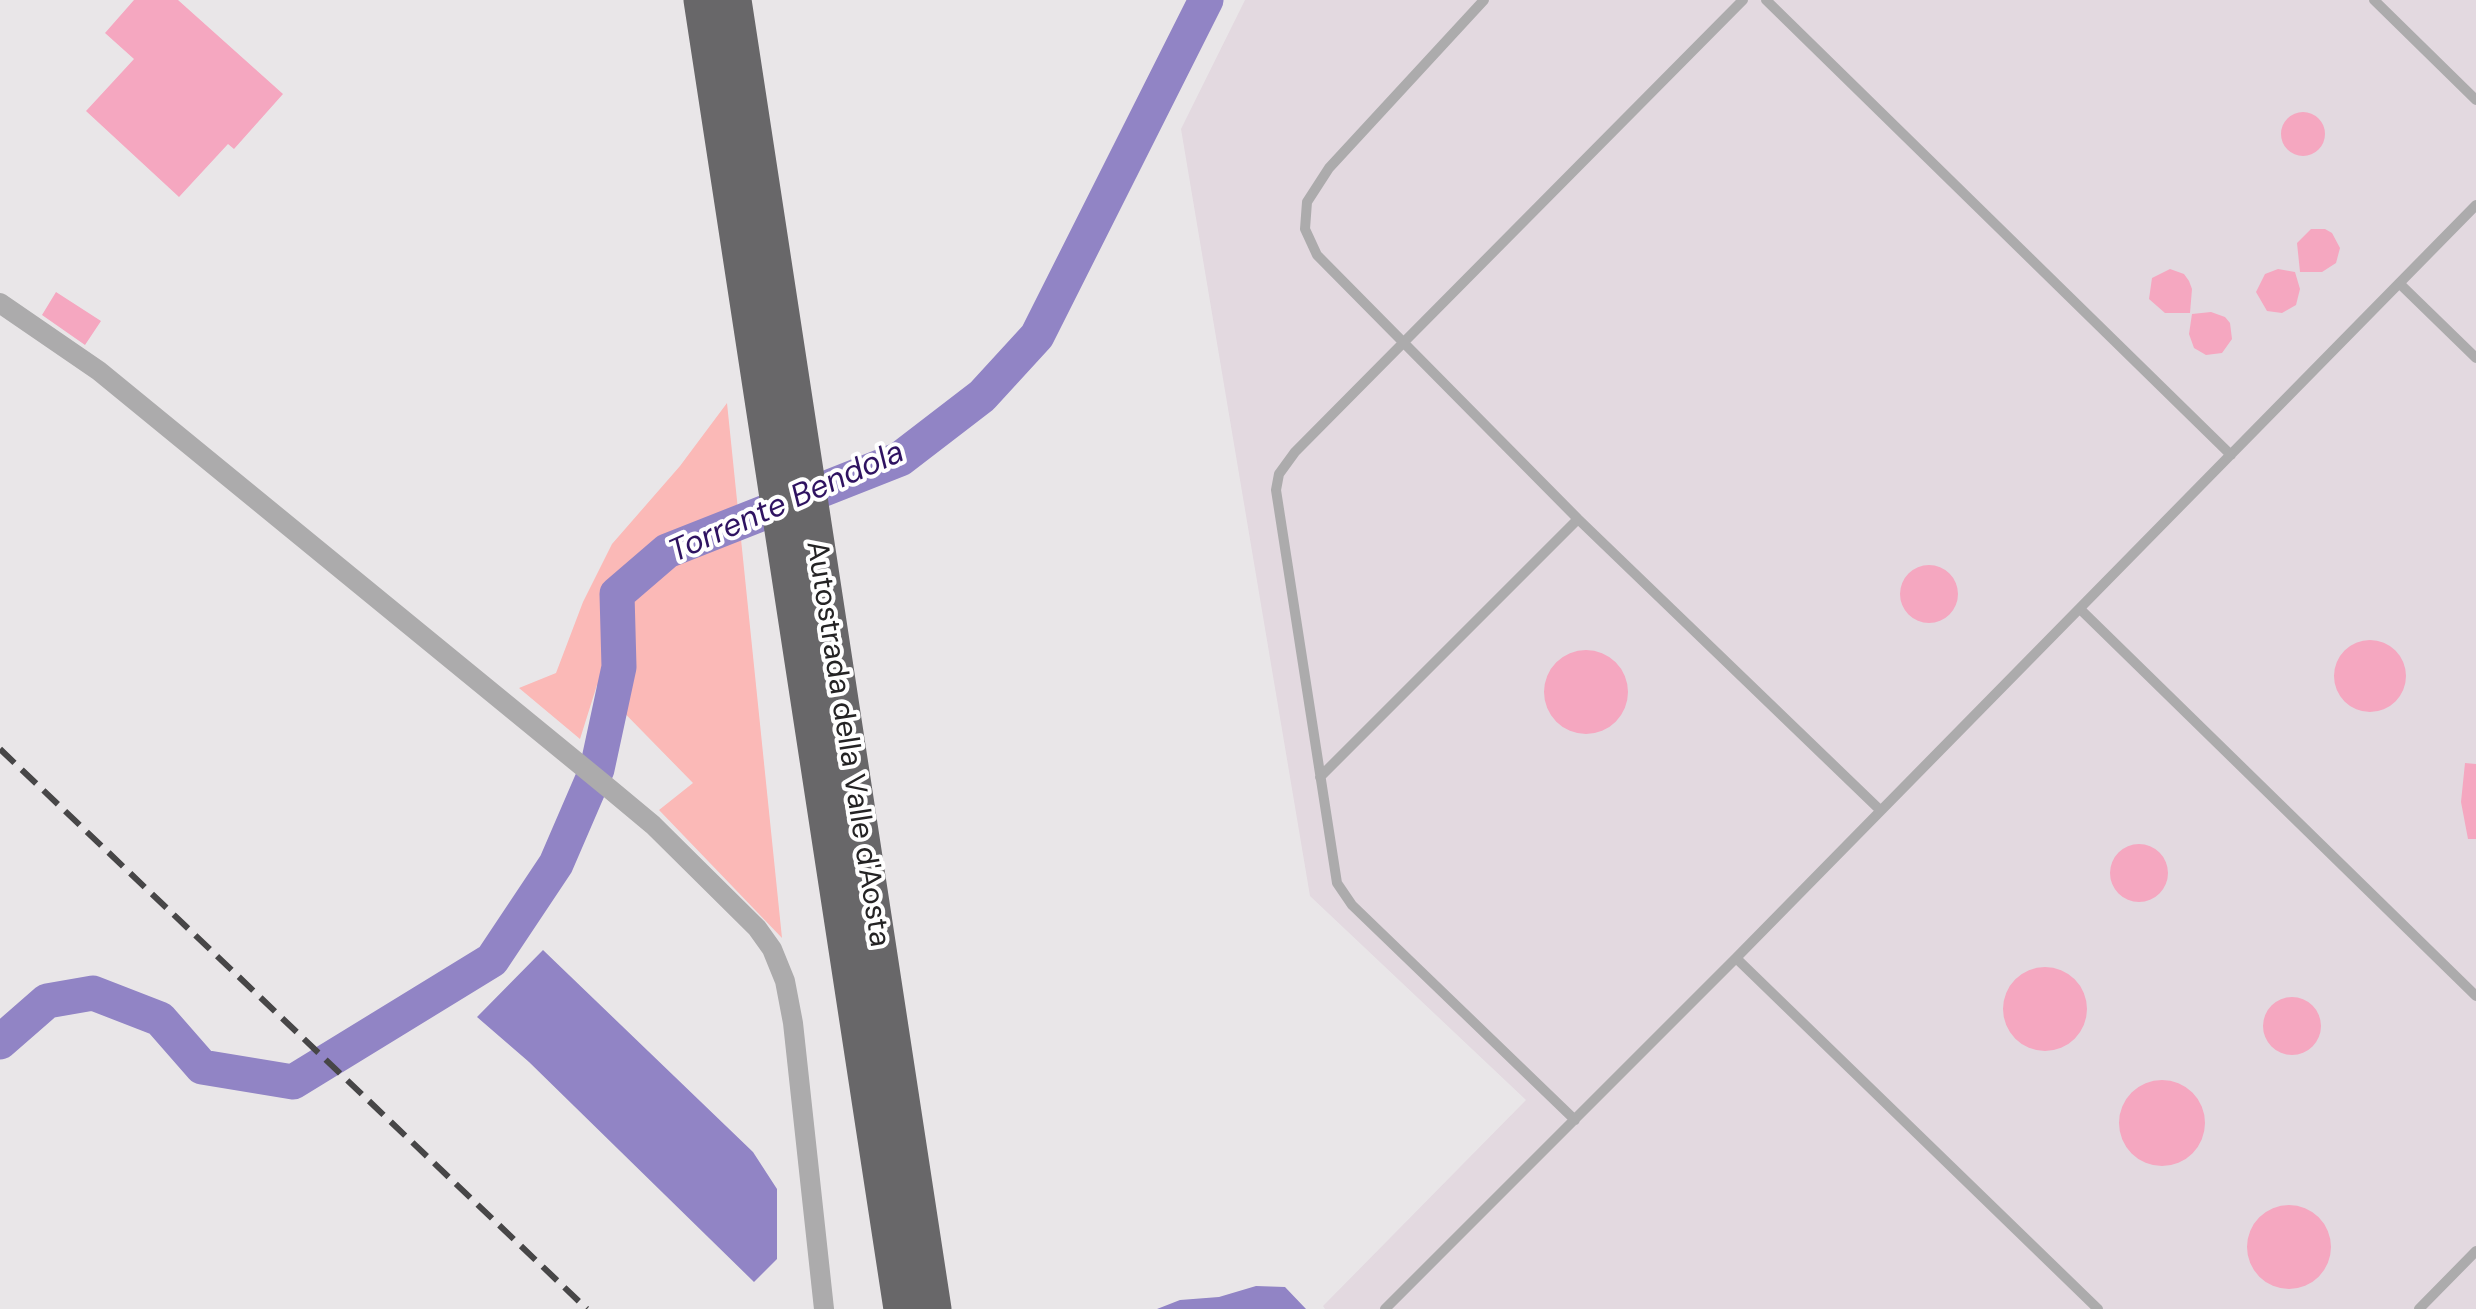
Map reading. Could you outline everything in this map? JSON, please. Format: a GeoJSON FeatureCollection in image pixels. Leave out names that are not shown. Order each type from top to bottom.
{"type":"FeatureCollection","features":[{"type":"Feature","properties":{"kind":"highway","name":"Autostrada della Valle d'Aosta"},"geometry":{"type":"LineString","coordinates":[[701,0],[776,386],[934,1309]]}},
{"type":"Feature","properties":{"kind":"highway","name":"Autostrada della Valle d'Aosta"},"geometry":{"type":"LineString","coordinates":[[734,0],[776,386]]}},
{"type":"Feature","properties":{"kind":"highway","name":"Autostrada della Valle d'Aosta"},"geometry":{"type":"LineString","coordinates":[[795,502],[901,1309]]}},
{"type":"Feature","properties":{"kind":"street"},"geometry":{"type":"LineString","coordinates":[[0,303],[99,371],[611,790],[739,908],[772,949],[786,981],[824,1309]]}},
{"type":"Feature","properties":{"kind":"lane"},"geometry":{"type":"LineString","coordinates":[[1484,0],[1329,168],[1307,202],[1306,229],[1317,255],[1578,519],[1879,809]]}},
{"type":"Feature","properties":{"kind":"lane"},"geometry":{"type":"LineString","coordinates":[[1575,1120],[1352,905],[1337,883],[1276,490],[1279,474],[1295,452],[1743,0]]}},
{"type":"Feature","properties":{"kind":"lane"},"geometry":{"type":"LineString","coordinates":[[1766,0],[2231,455]]}},
{"type":"Feature","properties":{"kind":"lane"},"geometry":{"type":"LineString","coordinates":[[2374,0],[2476,100]]}},
{"type":"Feature","properties":{"kind":"lane"},"geometry":{"type":"LineString","coordinates":[[1385,1309],[2476,206]]}},
{"type":"Feature","properties":{"kind":"lane"},"geometry":{"type":"LineString","coordinates":[[2400,284],[2476,358]]}},
{"type":"Feature","properties":{"kind":"lane"},"geometry":{"type":"LineString","coordinates":[[1320,777],[1578,519]]}},
{"type":"Feature","properties":{"kind":"lane"},"geometry":{"type":"LineString","coordinates":[[2080,609],[2476,996]]}},
{"type":"Feature","properties":{"kind":"lane"},"geometry":{"type":"LineString","coordinates":[[1736,958],[2098,1309]]}},
{"type":"Feature","properties":{"kind":"lane"},"geometry":{"type":"LineString","coordinates":[[2419,1309],[2476,1251]]}},
{"type":"Feature","properties":{"kind":"shaded area"},"geometry":{"type":"Polygon","coordinates":[[[1245,0],[2476,0],[2476,1309],[1325,1309],[1323,1306],[1526,1100],[1310,896],[1181,129],[1245,0]]]}},
{"type":"Feature","properties":{"kind":"shaded area"},"geometry":{"type":"Polygon","coordinates":[[[727,403],[782,938],[659,810],[693,783],[597,685],[580,739],[519,688],[556,673],[583,602],[612,544],[680,466],[727,403]]]}},
{"type":"Feature","properties":{"kind":"shaded area"},"geometry":{"type":"Polygon","coordinates":[[[543,950],[753,1152],[777,1189],[777,1259],[754,1282],[529,1062],[477,1017],[543,950]]]}},
{"type":"Feature","properties":{"kind":"shaded area"},"geometry":{"type":"Polygon","coordinates":[[[1256,1286],[1285,1287],[1306,1309],[1157,1309],[1180,1300],[1219,1297],[1256,1286]]]}},
{"type":"Feature","properties":{"kind":"building"},"geometry":{"type":"Polygon","coordinates":[[[134,0],[178,0],[283,94],[234,149],[228,144],[179,197],[86,111],[134,59],[105,33],[134,0]]]}},
{"type":"Feature","properties":{"kind":"building"},"geometry":{"type":"Polygon","coordinates":[[[2303,112],[2318,119],[2325,134],[2318,149],[2303,156],[2288,149],[2281,134],[2288,119],[2303,112]]]}},
{"type":"Feature","properties":{"kind":"building"},"geometry":{"type":"Polygon","coordinates":[[[2311,229],[2332,233],[2340,248],[2336,263],[2322,272],[2300,272],[2297,243],[2311,229]]]}},
{"type":"Feature","properties":{"kind":"building"},"geometry":{"type":"Polygon","coordinates":[[[2170,269],[2184,274],[2189,281],[2190,313],[2165,313],[2149,299],[2152,278],[2170,269]]]}},
{"type":"Feature","properties":{"kind":"building"},"geometry":{"type":"Polygon","coordinates":[[[2278,269],[2295,272],[2300,289],[2296,305],[2282,313],[2267,311],[2256,292],[2265,274],[2278,269]]]}},
{"type":"Feature","properties":{"kind":"building"},"geometry":{"type":"Polygon","coordinates":[[[56,292],[101,321],[85,345],[42,315],[56,292]]]}},
{"type":"Feature","properties":{"kind":"building"},"geometry":{"type":"Polygon","coordinates":[[[2211,312],[2230,323],[2232,339],[2222,353],[2206,355],[2194,348],[2189,334],[2192,314],[2211,312]]]}},
{"type":"Feature","properties":{"kind":"building"},"geometry":{"type":"Polygon","coordinates":[[[1929,565],[1950,573],[1958,594],[1950,615],[1929,623],[1908,615],[1900,594],[1908,573],[1929,565]]]}},
{"type":"Feature","properties":{"kind":"building"},"geometry":{"type":"Polygon","coordinates":[[[2370,640],[2396,650],[2406,676],[2396,702],[2370,712],[2344,702],[2334,676],[2344,650],[2370,640]]]}},
{"type":"Feature","properties":{"kind":"building"},"geometry":{"type":"Polygon","coordinates":[[[1578,650],[1594,650],[1610,657],[1621,668],[1628,692],[1625,708],[1616,722],[1594,734],[1578,734],[1562,727],[1551,716],[1544,700],[1544,684],[1551,668],[1562,657],[1578,650]]]}},
{"type":"Feature","properties":{"kind":"building"},"geometry":{"type":"Polygon","coordinates":[[[2465,763],[2476,764],[2476,839],[2468,839],[2461,802],[2465,763]]]}},
{"type":"Feature","properties":{"kind":"building"},"geometry":{"type":"Polygon","coordinates":[[[2139,844],[2160,852],[2168,873],[2160,894],[2139,902],[2118,894],[2110,873],[2118,852],[2139,844]]]}},
{"type":"Feature","properties":{"kind":"building"},"geometry":{"type":"Polygon","coordinates":[[[2037,967],[2053,967],[2069,974],[2080,985],[2087,1009],[2084,1025],[2075,1039],[2053,1051],[2037,1051],[2021,1044],[2010,1033],[2003,1017],[2003,1001],[2010,985],[2021,974],[2037,967]]]}},
{"type":"Feature","properties":{"kind":"building"},"geometry":{"type":"Polygon","coordinates":[[[2292,997],[2313,1005],[2321,1026],[2313,1047],[2292,1055],[2271,1047],[2263,1026],[2271,1005],[2292,997]]]}},
{"type":"Feature","properties":{"kind":"building"},"geometry":{"type":"Polygon","coordinates":[[[2162,1080],[2192,1093],[2205,1123],[2192,1153],[2162,1166],[2132,1153],[2119,1123],[2132,1093],[2162,1080]]]}},
{"type":"Feature","properties":{"kind":"building"},"geometry":{"type":"Polygon","coordinates":[[[2281,1205],[2297,1205],[2313,1212],[2324,1223],[2331,1247],[2328,1263],[2319,1277],[2297,1289],[2281,1289],[2265,1282],[2254,1271],[2247,1255],[2247,1239],[2254,1223],[2265,1212],[2281,1205]]]}},
{"type":"Feature","properties":{"kind":"waterway","name":"Torrente Bendola"},"geometry":{"type":"LineString","coordinates":[[0,1042],[47,1001],[93,993],[160,1019],[202,1067],[293,1082],[492,960],[556,864],[597,769],[619,667],[617,594],[667,551],[900,459],[982,396],[1037,336],[1206,0]]}},
{"type":"Feature","properties":{"kind":"railway"},"geometry":{"type":"LineString","coordinates":[[0,749],[587,1309]]}}]}
